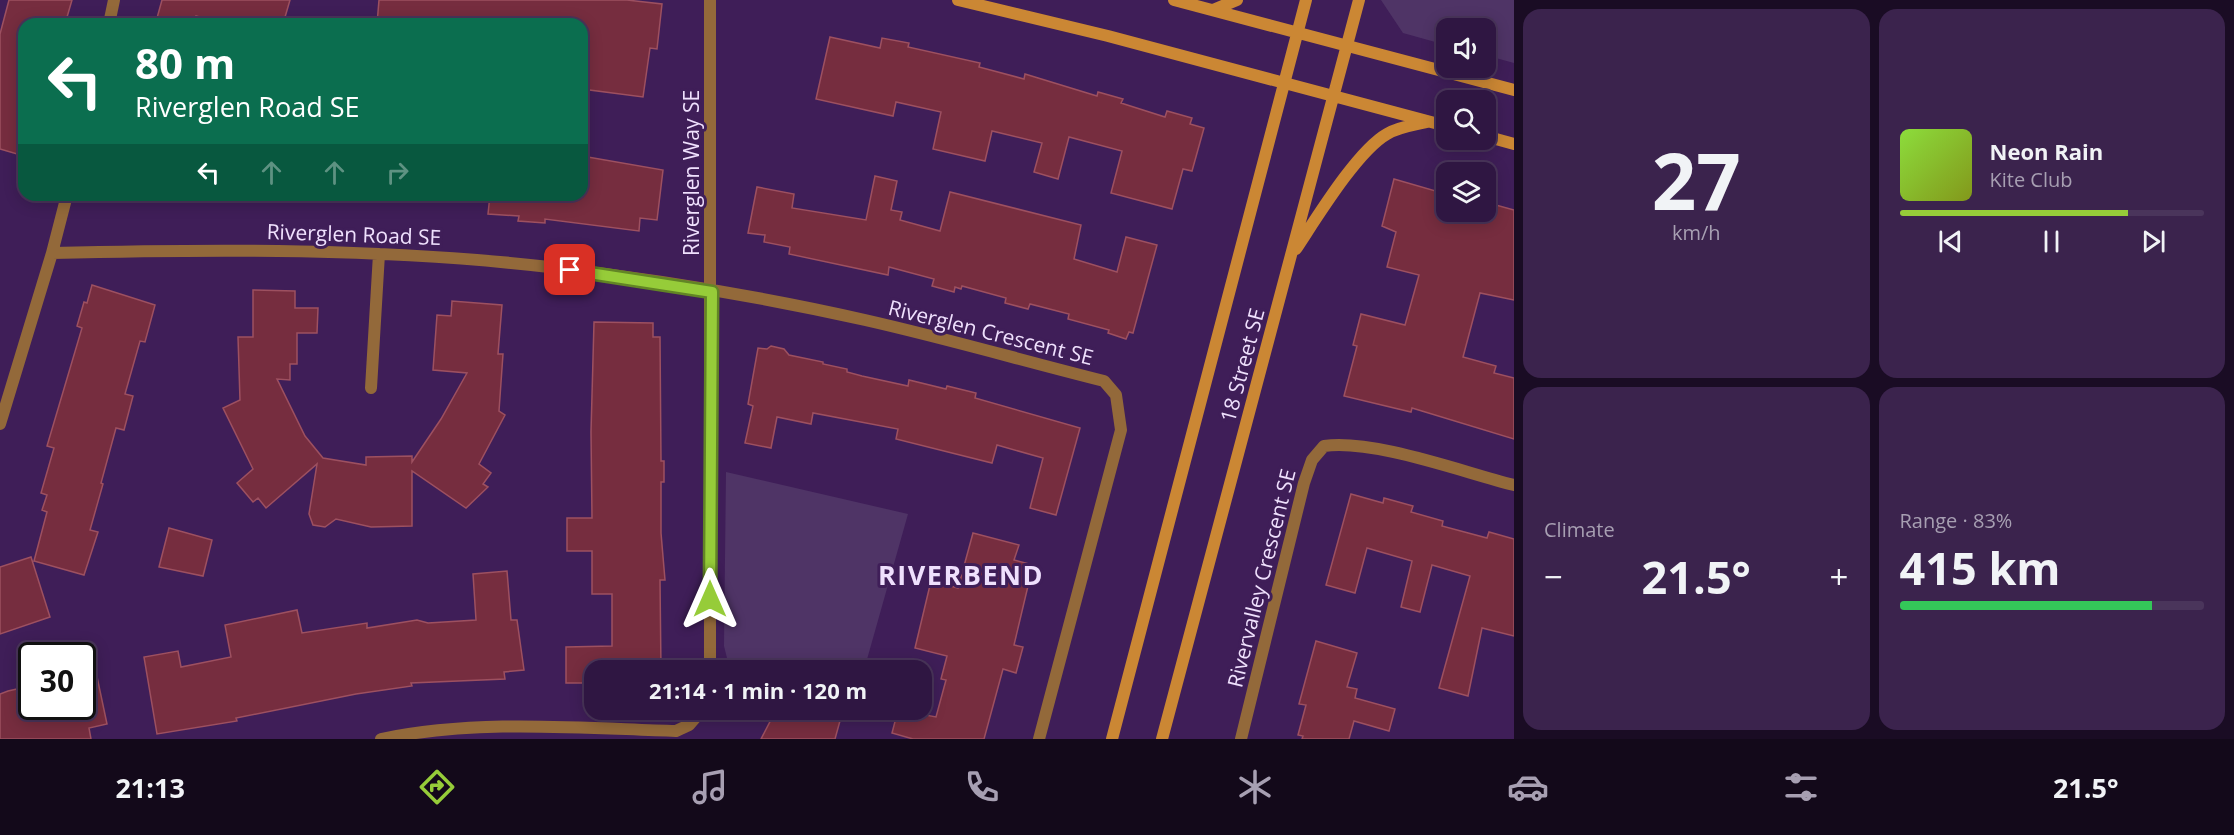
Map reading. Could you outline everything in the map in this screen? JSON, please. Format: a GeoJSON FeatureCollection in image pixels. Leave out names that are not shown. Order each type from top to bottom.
{"type":"FeatureCollection","features":[{"type":"Feature","properties":{"kind":"main road"},"geometry":{"type":"LineString","coordinates":[[958,0],[1108,36],[1436,124]]}},
{"type":"Feature","properties":{"kind":"main road"},"geometry":{"type":"LineString","coordinates":[[1174,0],[1514,90]]}},
{"type":"Feature","properties":{"kind":"main road"},"geometry":{"type":"LineString","coordinates":[[1213,10],[1237,0]]}},
{"type":"Feature","properties":{"kind":"main road","name":"18 Street SE"},"geometry":{"type":"LineString","coordinates":[[1112,739],[1306,0]]}},
{"type":"Feature","properties":{"kind":"main road","name":"18 Street SE"},"geometry":{"type":"LineString","coordinates":[[1162,739],[1359,0]]}},
{"type":"Feature","properties":{"kind":"main road"},"geometry":{"type":"LineString","coordinates":[[1290,258],[1332,196],[1376,142],[1388,133],[1428,122]]}},
{"type":"Feature","properties":{"kind":"main road"},"geometry":{"type":"LineString","coordinates":[[1496,139],[1514,144]]}},
{"type":"Feature","properties":{"kind":"street"},"geometry":{"type":"LineString","coordinates":[[110,18],[114,0]]}},
{"type":"Feature","properties":{"kind":"street","name":"Riverglen Way SE"},"geometry":{"type":"LineString","coordinates":[[710,0],[712,292],[709,456],[710,660]]}},
{"type":"Feature","properties":{"kind":"street"},"geometry":{"type":"LineString","coordinates":[[0,424],[66,201]]}},
{"type":"Feature","properties":{"kind":"street","name":"Riverglen Road SE"},"geometry":{"type":"LineString","coordinates":[[52,253],[220,249],[380,254],[547,267],[712,292]]}},
{"type":"Feature","properties":{"kind":"street"},"geometry":{"type":"LineString","coordinates":[[371,388],[380,254]]}},
{"type":"Feature","properties":{"kind":"street","name":"Riverglen Crescent SE"},"geometry":{"type":"LineString","coordinates":[[712,292],[898,328],[1104,381],[1116,394],[1121,430],[1039,739]]}},
{"type":"Feature","properties":{"kind":"street","name":"Rivervalley Crescent SE"},"geometry":{"type":"LineString","coordinates":[[1241,739],[1304,483],[1312,460],[1324,446],[1341,444],[1367,447],[1514,485]]}},
{"type":"Feature","properties":{"kind":"street"},"geometry":{"type":"LineString","coordinates":[[381,739],[421,730],[548,726],[676,731],[689,725],[693,720]]}},
{"type":"Feature","properties":{"kind":"shaded area"},"geometry":{"type":"Polygon","coordinates":[[[1381,0],[1514,0],[1514,63],[1496,58],[1496,18],[1436,18],[1436,42],[1403,33],[1381,0]]]}},
{"type":"Feature","properties":{"kind":"shaded area"},"geometry":{"type":"Polygon","coordinates":[[[726,472],[908,514],[867,660],[728,660],[724,646],[726,472]]]}},
{"type":"Feature","properties":{"kind":"building"},"geometry":{"type":"Polygon","coordinates":[[[9,0],[72,0],[67,18],[18,18],[18,154],[0,149],[0,34],[9,0]]]}},
{"type":"Feature","properties":{"kind":"building"},"geometry":{"type":"Polygon","coordinates":[[[162,0],[290,0],[285,18],[203,18],[196,16],[195,18],[157,18],[162,0]]]}},
{"type":"Feature","properties":{"kind":"building"},"geometry":{"type":"Polygon","coordinates":[[[379,0],[627,0],[662,4],[657,49],[650,48],[643,97],[588,90],[588,18],[378,18],[379,0]]]}},
{"type":"Feature","properties":{"kind":"building"},"geometry":{"type":"Polygon","coordinates":[[[830,37],[880,48],[882,38],[909,43],[908,47],[980,63],[979,67],[1024,79],[1025,74],[1097,96],[1098,92],[1123,99],[1121,103],[1165,117],[1167,111],[1192,118],[1190,124],[1204,128],[1192,171],[1183,169],[1172,209],[1111,193],[1122,151],[1069,137],[1058,179],[1034,172],[1042,143],[992,131],[985,161],[933,149],[941,112],[896,102],[893,116],[816,99],[830,37]]]}},
{"type":"Feature","properties":{"kind":"building"},"geometry":{"type":"Polygon","coordinates":[[[588,157],[663,170],[657,220],[640,218],[639,231],[545,219],[545,223],[518,221],[519,216],[488,214],[489,201],[588,201],[588,157]]]}},
{"type":"Feature","properties":{"kind":"building"},"geometry":{"type":"Polygon","coordinates":[[[875,176],[897,181],[891,210],[902,212],[900,220],[940,231],[950,192],[1081,225],[1074,259],[1117,272],[1126,237],[1157,245],[1133,333],[1129,332],[1126,339],[1108,333],[1109,330],[1068,319],[1069,314],[1030,304],[1028,309],[1005,303],[1006,298],[962,286],[961,289],[955,287],[954,292],[932,286],[934,279],[889,267],[888,275],[789,254],[790,247],[764,242],[765,235],[748,233],[757,187],[794,194],[792,208],[866,220],[875,176]]]}},
{"type":"Feature","properties":{"kind":"building"},"geometry":{"type":"Polygon","coordinates":[[[1394,179],[1436,191],[1436,222],[1496,222],[1496,205],[1514,210],[1514,300],[1480,293],[1463,357],[1496,366],[1494,373],[1514,378],[1514,439],[1412,408],[1411,412],[1344,396],[1357,346],[1353,345],[1361,314],[1405,325],[1419,275],[1387,267],[1396,232],[1382,226],[1394,179]]]}},
{"type":"Feature","properties":{"kind":"building"},"geometry":{"type":"Polygon","coordinates":[[[92,285],[155,305],[145,342],[140,341],[125,394],[133,396],[124,430],[116,428],[101,483],[103,484],[90,530],[98,532],[84,575],[34,561],[47,512],[42,510],[47,495],[41,493],[54,448],[47,446],[82,328],[77,326],[92,285]]]}},
{"type":"Feature","properties":{"kind":"building"},"geometry":{"type":"Polygon","coordinates":[[[253,290],[295,291],[295,308],[318,308],[317,333],[297,333],[297,364],[290,364],[290,380],[277,379],[305,436],[323,458],[366,465],[366,457],[412,456],[412,462],[441,419],[467,373],[433,370],[437,315],[451,316],[452,301],[502,305],[498,354],[503,354],[499,411],[505,415],[479,464],[491,473],[483,484],[488,487],[466,508],[412,471],[412,526],[371,527],[336,519],[325,527],[313,525],[309,514],[317,464],[266,508],[258,498],[253,502],[237,483],[253,469],[223,408],[240,400],[238,337],[253,337],[253,290]]]}},
{"type":"Feature","properties":{"kind":"building"},"geometry":{"type":"Polygon","coordinates":[[[594,322],[653,323],[653,337],[660,337],[661,461],[664,461],[664,482],[661,482],[661,533],[665,580],[660,580],[661,660],[584,660],[584,683],[566,683],[566,647],[612,646],[612,594],[592,594],[592,551],[567,551],[567,518],[592,518],[591,432],[594,322]]]}},
{"type":"Feature","properties":{"kind":"building"},"geometry":{"type":"Polygon","coordinates":[[[771,346],[784,349],[789,355],[823,362],[823,364],[847,369],[847,372],[862,376],[908,386],[909,380],[976,393],[975,398],[1080,428],[1056,515],[1030,508],[1043,458],[997,445],[992,463],[896,439],[898,429],[813,413],[811,424],[777,417],[771,448],[745,443],[753,406],[748,404],[758,348],[767,349],[771,346]]]}},
{"type":"Feature","properties":{"kind":"building"},"geometry":{"type":"Polygon","coordinates":[[[1351,494],[1383,503],[1384,498],[1413,506],[1411,512],[1443,521],[1442,526],[1487,538],[1489,532],[1514,539],[1514,636],[1482,628],[1468,696],[1439,688],[1470,576],[1432,565],[1420,612],[1401,607],[1412,561],[1367,548],[1355,593],[1326,585],[1351,494]]]}},
{"type":"Feature","properties":{"kind":"building"},"geometry":{"type":"Polygon","coordinates":[[[169,528],[212,540],[203,576],[159,567],[169,528]]]}},
{"type":"Feature","properties":{"kind":"building"},"geometry":{"type":"Polygon","coordinates":[[[973,533],[1019,545],[1014,560],[1033,565],[1014,645],[1023,647],[1016,673],[1003,669],[984,739],[913,739],[892,733],[895,720],[932,720],[932,716],[936,717],[946,680],[941,679],[947,656],[915,648],[931,581],[958,588],[973,533]]]}},
{"type":"Feature","properties":{"kind":"building"},"geometry":{"type":"Polygon","coordinates":[[[31,557],[50,617],[0,634],[0,567],[31,557]]]}},
{"type":"Feature","properties":{"kind":"building"},"geometry":{"type":"Polygon","coordinates":[[[507,571],[511,620],[517,620],[524,670],[504,672],[505,679],[411,683],[412,686],[356,694],[236,718],[237,721],[157,734],[144,657],[178,651],[181,667],[231,657],[225,625],[297,610],[302,633],[367,623],[367,628],[417,620],[428,623],[476,620],[473,574],[507,571]]]}},
{"type":"Feature","properties":{"kind":"building"},"geometry":{"type":"Polygon","coordinates":[[[1316,641],[1357,653],[1347,687],[1357,689],[1355,698],[1395,709],[1389,731],[1354,721],[1349,739],[1302,739],[1303,736],[1298,735],[1306,705],[1299,704],[1316,641]]]}},
{"type":"Feature","properties":{"kind":"building"},"geometry":{"type":"Polygon","coordinates":[[[96,672],[107,724],[89,728],[91,739],[0,739],[0,694],[18,689],[18,720],[96,720],[96,672]]]}},
{"type":"Feature","properties":{"kind":"building"},"geometry":{"type":"Polygon","coordinates":[[[771,720],[840,720],[835,739],[761,739],[771,720]]]}},
{"type":"Feature","properties":{"kind":"district","name":"RIVERBEND"},"geometry":{"type":"Point","coordinates":[961,574]}},
{"type":"Feature","properties":{"kind":"route"},"geometry":{"type":"LineString","coordinates":[[570,270],[712,292],[709,456],[710,599]]}}]}
